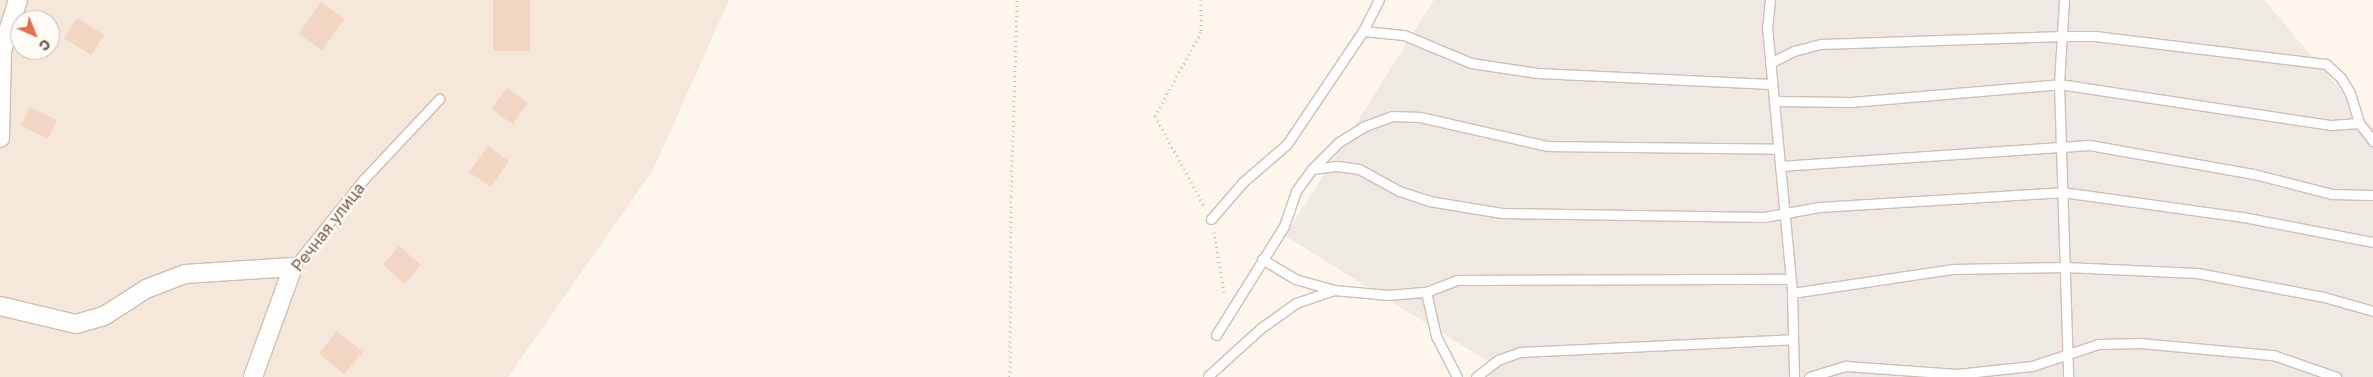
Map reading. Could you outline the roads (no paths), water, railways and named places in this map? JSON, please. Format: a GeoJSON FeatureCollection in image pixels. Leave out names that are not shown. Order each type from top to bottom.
{"type":"FeatureCollection","features":[{"type":"Feature","properties":{"kind":"street"},"geometry":{"type":"LineString","coordinates":[[0,138],[2,51],[18,0]]}},
{"type":"Feature","properties":{"kind":"street"},"geometry":{"type":"LineString","coordinates":[[0,306],[76,324],[104,316],[146,289],[185,274],[294,267]]}},
{"type":"Feature","properties":{"kind":"street","name":"Речная улица"},"geometry":{"type":"LineString","coordinates":[[252,377],[294,267]]}},
{"type":"Feature","properties":{"kind":"lane"},"geometry":{"type":"LineString","coordinates":[[1211,219],[1243,182],[1287,144],[1363,31],[1379,0]]}},
{"type":"Feature","properties":{"kind":"lane"},"geometry":{"type":"LineString","coordinates":[[1770,0],[1767,27],[1792,294],[1794,377]]}},
{"type":"Feature","properties":{"kind":"lane"},"geometry":{"type":"LineString","coordinates":[[2064,0],[2059,84],[2068,377]]}},
{"type":"Feature","properties":{"kind":"lane"},"geometry":{"type":"LineString","coordinates":[[1363,31],[1404,35],[1471,63],[1537,74],[1772,84]]}},
{"type":"Feature","properties":{"kind":"lane"},"geometry":{"type":"LineString","coordinates":[[1770,63],[1794,51],[1820,44],[2095,36],[2326,64],[2341,78],[2350,93],[2359,123],[2373,141]]}},
{"type":"Feature","properties":{"kind":"lane"},"geometry":{"type":"LineString","coordinates":[[1774,100],[1851,102],[2059,84],[2330,125],[2359,123]]}},
{"type":"Feature","properties":{"kind":"lane","name":"Речная улица"},"geometry":{"type":"LineString","coordinates":[[294,267],[364,179],[439,99]]}},
{"type":"Feature","properties":{"kind":"lane"},"geometry":{"type":"LineString","coordinates":[[1216,335],[1284,226],[1296,191],[1312,169],[1340,142],[1365,126],[1392,116],[1420,117],[1548,146],[1778,149]]}},
{"type":"Feature","properties":{"kind":"lane"},"geometry":{"type":"LineString","coordinates":[[1780,166],[2060,144],[2089,145],[2244,173],[2332,194],[2373,194]]}},
{"type":"Feature","properties":{"kind":"lane"},"geometry":{"type":"LineString","coordinates":[[1312,169],[1337,166],[1359,169],[1399,191],[1429,201],[1502,213],[1764,217],[1819,207],[2062,192],[2243,217],[2373,242]]}},
{"type":"Feature","properties":{"kind":"lane"},"geometry":{"type":"LineString","coordinates":[[1262,259],[1295,279],[1334,290],[1388,295],[1426,292],[1457,280],[1790,278]]}},
{"type":"Feature","properties":{"kind":"lane"},"geometry":{"type":"LineString","coordinates":[[1792,294],[1953,269],[2065,267],[2197,273],[2324,297],[2373,311]]}},
{"type":"Feature","properties":{"kind":"lane"},"geometry":{"type":"LineString","coordinates":[[1208,376],[1261,328],[1296,304],[1334,290]]}},
{"type":"Feature","properties":{"kind":"lane"},"geometry":{"type":"LineString","coordinates":[[1426,292],[1436,336],[1457,377]]}},
{"type":"Feature","properties":{"kind":"lane"},"geometry":{"type":"LineString","coordinates":[[1476,377],[1498,360],[1520,352],[1793,339]]}},
{"type":"Feature","properties":{"kind":"lane"},"geometry":{"type":"LineString","coordinates":[[1809,377],[1846,366],[1957,374],[2032,366],[2067,356],[2098,344],[2150,344],[2273,355],[2336,377]]}}]}
